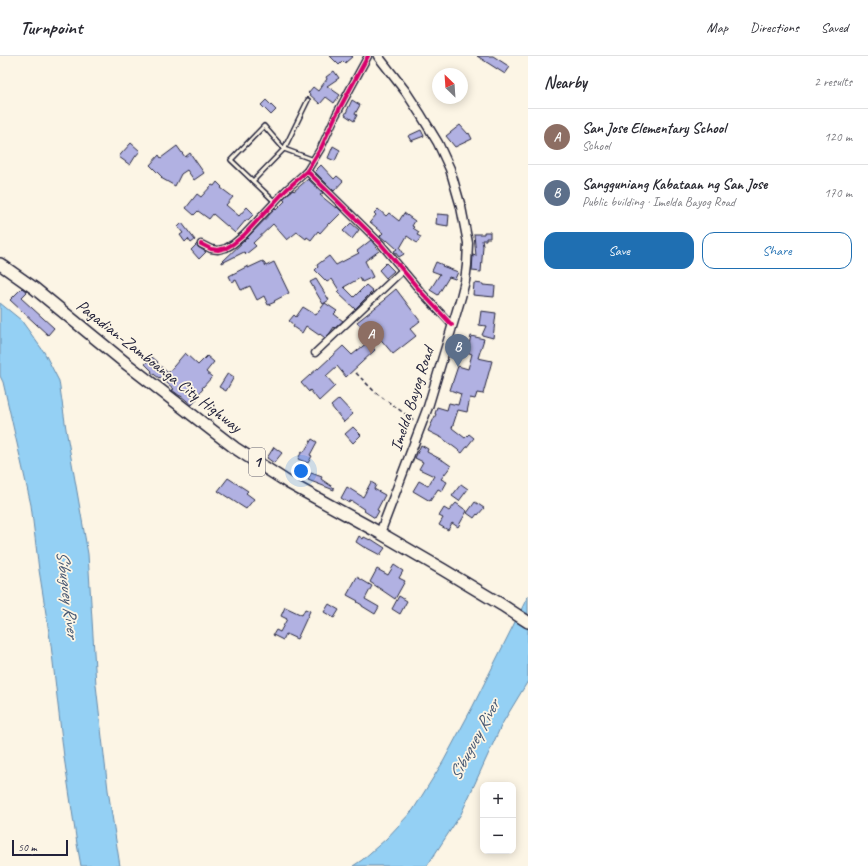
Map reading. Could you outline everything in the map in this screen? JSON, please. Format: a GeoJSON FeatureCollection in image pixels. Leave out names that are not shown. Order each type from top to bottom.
{"type":"FeatureCollection","features":[{"type":"Feature","properties":{"kind":"highway","name":"Pagadian-Zamboanga City Highway"},"geometry":{"type":"LineString","coordinates":[[2,265],[34,288],[128,365],[235,448],[289,483],[380,533],[528,622]]}},
{"type":"Feature","properties":{"kind":"main road","name":"Imelda Bayog Road"},"geometry":{"type":"LineString","coordinates":[[378,56],[413,102],[438,143],[450,169],[462,208],[468,252],[465,281],[428,407],[380,533]]}},
{"type":"Feature","properties":{"kind":"street"},"geometry":{"type":"LineString","coordinates":[[201,244],[211,249],[218,250],[233,244],[244,235],[274,202],[308,171],[368,56]]}},
{"type":"Feature","properties":{"kind":"street"},"geometry":{"type":"LineString","coordinates":[[308,171],[380,243],[422,294],[452,325]]}},
{"type":"Feature","properties":{"kind":"street"},"geometry":{"type":"LineString","coordinates":[[315,353],[403,270]]}},
{"type":"Feature","properties":{"kind":"lane"},"geometry":{"type":"LineString","coordinates":[[253,181],[284,149],[308,100]]}},
{"type":"Feature","properties":{"kind":"lane"},"geometry":{"type":"LineString","coordinates":[[274,202],[231,160],[264,126],[284,149],[314,160]]}},
{"type":"Feature","properties":{"kind":"path"},"geometry":{"type":"LineString","coordinates":[[356,373],[376,393],[421,425]]}},
{"type":"Feature","properties":{"kind":"water","name":"Sibuguey River"},"geometry":{"type":"Polygon","coordinates":[[[0,303],[21,320],[44,352],[59,381],[88,554],[96,685],[108,790],[120,866],[81,866],[64,757],[51,645],[39,570],[31,505],[3,382],[0,376],[0,303]]]}},
{"type":"Feature","properties":{"kind":"water","name":"Sibuguey River"},"geometry":{"type":"Polygon","coordinates":[[[528,596],[528,681],[502,724],[461,814],[427,866],[353,866],[386,839],[413,810],[443,762],[528,596]]]}},
{"type":"Feature","properties":{"kind":"building"},"geometry":{"type":"Polygon","coordinates":[[[330,56],[353,56],[345,63],[343,61],[339,65],[330,56]]]}},
{"type":"Feature","properties":{"kind":"building"},"geometry":{"type":"Polygon","coordinates":[[[477,56],[493,56],[510,67],[505,74],[477,56]]]}},
{"type":"Feature","properties":{"kind":"building"},"geometry":{"type":"Polygon","coordinates":[[[334,71],[339,78],[327,86],[340,95],[334,103],[326,97],[320,104],[308,93],[313,87],[318,91],[327,79],[326,77],[334,71]]]}},
{"type":"Feature","properties":{"kind":"building"},"geometry":{"type":"Polygon","coordinates":[[[266,100],[276,110],[271,115],[261,105],[266,100]]]}},
{"type":"Feature","properties":{"kind":"building"},"geometry":{"type":"Polygon","coordinates":[[[352,100],[360,105],[355,114],[357,115],[354,121],[345,115],[352,100]]]}},
{"type":"Feature","properties":{"kind":"building"},"geometry":{"type":"Polygon","coordinates":[[[460,125],[468,134],[469,133],[472,139],[455,147],[446,136],[460,125]]]}},
{"type":"Feature","properties":{"kind":"building"},"geometry":{"type":"Polygon","coordinates":[[[421,130],[424,136],[411,141],[408,136],[421,130]]]}},
{"type":"Feature","properties":{"kind":"building"},"geometry":{"type":"Polygon","coordinates":[[[131,143],[140,151],[130,165],[119,157],[131,143]]]}},
{"type":"Feature","properties":{"kind":"building"},"geometry":{"type":"Polygon","coordinates":[[[177,146],[185,157],[190,153],[204,173],[194,180],[187,170],[181,174],[175,186],[161,178],[162,177],[150,165],[159,155],[161,158],[177,146]]]}},
{"type":"Feature","properties":{"kind":"building"},"geometry":{"type":"Polygon","coordinates":[[[333,146],[340,150],[335,161],[328,158],[333,146]]]}},
{"type":"Feature","properties":{"kind":"building"},"geometry":{"type":"Polygon","coordinates":[[[321,165],[334,179],[337,176],[343,181],[334,191],[315,172],[321,165]]]}},
{"type":"Feature","properties":{"kind":"building"},"geometry":{"type":"Polygon","coordinates":[[[308,179],[323,193],[320,195],[342,212],[330,224],[329,223],[320,233],[318,231],[311,240],[307,237],[306,239],[297,232],[287,240],[273,224],[253,243],[256,246],[246,254],[244,252],[222,263],[275,209],[276,210],[285,201],[283,199],[289,193],[293,190],[294,191],[308,179]]]}},
{"type":"Feature","properties":{"kind":"building"},"geometry":{"type":"Polygon","coordinates":[[[217,182],[222,187],[221,188],[233,197],[226,205],[239,216],[247,207],[254,214],[246,220],[235,233],[213,214],[209,219],[198,211],[194,215],[186,208],[197,194],[201,197],[212,185],[214,186],[217,182]]]}},
{"type":"Feature","properties":{"kind":"building"},"geometry":{"type":"Polygon","coordinates":[[[378,209],[386,216],[389,213],[399,221],[404,213],[415,221],[412,226],[419,232],[417,235],[421,237],[417,243],[407,236],[400,248],[404,254],[399,257],[394,251],[397,249],[380,236],[383,233],[370,222],[376,215],[374,213],[378,209]]]}},
{"type":"Feature","properties":{"kind":"building"},"geometry":{"type":"Polygon","coordinates":[[[437,214],[449,215],[448,226],[436,224],[437,214]]]}},
{"type":"Feature","properties":{"kind":"building"},"geometry":{"type":"Polygon","coordinates":[[[182,223],[195,240],[191,243],[188,239],[185,242],[180,235],[183,233],[178,227],[182,223]]]}},
{"type":"Feature","properties":{"kind":"building"},"geometry":{"type":"Polygon","coordinates":[[[351,223],[359,230],[352,239],[343,231],[351,223]]]}},
{"type":"Feature","properties":{"kind":"building"},"geometry":{"type":"Polygon","coordinates":[[[484,232],[490,232],[490,238],[482,240],[481,272],[472,271],[473,255],[476,256],[474,234],[484,234],[484,232]]]}},
{"type":"Feature","properties":{"kind":"building"},"geometry":{"type":"Polygon","coordinates":[[[371,240],[379,251],[365,261],[373,277],[362,282],[360,278],[344,287],[354,297],[366,285],[373,291],[355,309],[337,292],[339,290],[332,279],[327,282],[315,270],[318,267],[317,265],[329,256],[336,265],[359,253],[357,251],[371,240]]]}},
{"type":"Feature","properties":{"kind":"building"},"geometry":{"type":"Polygon","coordinates":[[[197,244],[198,247],[206,252],[199,259],[191,250],[197,244]]]}},
{"type":"Feature","properties":{"kind":"building"},"geometry":{"type":"Polygon","coordinates":[[[263,261],[266,266],[274,262],[289,293],[268,305],[264,296],[257,300],[250,286],[241,290],[236,280],[232,282],[229,276],[248,266],[248,268],[263,261]]]}},
{"type":"Feature","properties":{"kind":"building"},"geometry":{"type":"Polygon","coordinates":[[[436,262],[458,272],[455,279],[449,277],[438,295],[430,290],[440,274],[432,271],[436,262]]]}},
{"type":"Feature","properties":{"kind":"building"},"geometry":{"type":"Polygon","coordinates":[[[386,263],[394,271],[386,278],[379,270],[386,263]]]}},
{"type":"Feature","properties":{"kind":"building"},"geometry":{"type":"Polygon","coordinates":[[[316,279],[329,300],[323,304],[310,282],[316,279]]]}},
{"type":"Feature","properties":{"kind":"building"},"geometry":{"type":"Polygon","coordinates":[[[474,283],[495,286],[494,297],[473,295],[474,283]]]}},
{"type":"Feature","properties":{"kind":"building"},"geometry":{"type":"Polygon","coordinates":[[[22,288],[27,292],[21,298],[54,328],[48,335],[10,300],[22,288]]]}},
{"type":"Feature","properties":{"kind":"building"},"geometry":{"type":"Polygon","coordinates":[[[396,289],[420,321],[410,329],[416,336],[393,354],[372,329],[366,334],[357,322],[385,300],[384,299],[396,289]]]}},
{"type":"Feature","properties":{"kind":"building"},"geometry":{"type":"Polygon","coordinates":[[[325,303],[337,311],[334,314],[343,321],[335,328],[334,327],[325,338],[306,326],[302,333],[293,327],[294,325],[289,321],[294,315],[296,317],[303,307],[316,315],[325,303]]]}},
{"type":"Feature","properties":{"kind":"building"},"geometry":{"type":"Polygon","coordinates":[[[481,311],[496,313],[493,338],[482,335],[486,326],[479,325],[481,311]]]}},
{"type":"Feature","properties":{"kind":"building"},"geometry":{"type":"Polygon","coordinates":[[[471,336],[484,339],[478,358],[492,361],[483,394],[477,393],[475,399],[470,398],[467,412],[458,410],[452,428],[465,438],[469,434],[474,438],[462,453],[442,438],[428,431],[436,414],[437,407],[447,410],[449,403],[458,405],[461,394],[450,390],[458,366],[468,369],[472,354],[467,352],[471,336]]]}},
{"type":"Feature","properties":{"kind":"building"},"geometry":{"type":"Polygon","coordinates":[[[368,342],[375,350],[346,377],[337,366],[326,376],[335,386],[319,401],[310,390],[309,392],[301,383],[343,346],[352,355],[368,342]]]}},
{"type":"Feature","properties":{"kind":"building"},"geometry":{"type":"Polygon","coordinates":[[[185,353],[198,365],[207,356],[214,362],[206,372],[212,377],[202,388],[203,389],[195,398],[197,399],[192,405],[172,390],[174,389],[160,377],[159,378],[151,372],[152,371],[145,364],[152,357],[168,373],[185,353]]]}},
{"type":"Feature","properties":{"kind":"building"},"geometry":{"type":"Polygon","coordinates":[[[228,373],[234,377],[226,391],[219,387],[228,373]]]}},
{"type":"Feature","properties":{"kind":"building"},"geometry":{"type":"Polygon","coordinates":[[[339,399],[353,414],[344,422],[331,406],[339,399]]]}},
{"type":"Feature","properties":{"kind":"building"},"geometry":{"type":"Polygon","coordinates":[[[353,427],[361,435],[353,443],[345,434],[353,427]]]}},
{"type":"Feature","properties":{"kind":"building"},"geometry":{"type":"Polygon","coordinates":[[[312,439],[317,442],[310,455],[312,456],[308,463],[298,459],[302,451],[304,452],[312,439]]]}},
{"type":"Feature","properties":{"kind":"building"},"geometry":{"type":"Polygon","coordinates":[[[421,445],[428,449],[427,452],[451,466],[441,479],[447,482],[442,491],[438,489],[430,501],[413,491],[419,481],[428,486],[434,476],[419,469],[423,462],[415,458],[421,445]]]}},
{"type":"Feature","properties":{"kind":"building"},"geometry":{"type":"Polygon","coordinates":[[[274,447],[282,453],[274,463],[267,458],[274,447]]]}},
{"type":"Feature","properties":{"kind":"building"},"geometry":{"type":"Polygon","coordinates":[[[311,473],[322,477],[321,479],[334,488],[334,490],[308,480],[311,473]]]}},
{"type":"Feature","properties":{"kind":"building"},"geometry":{"type":"Polygon","coordinates":[[[228,478],[248,491],[246,493],[254,499],[246,509],[218,491],[228,478]]]}},
{"type":"Feature","properties":{"kind":"building"},"geometry":{"type":"Polygon","coordinates":[[[371,482],[376,485],[374,489],[385,495],[377,510],[379,511],[375,518],[353,502],[350,501],[349,503],[341,498],[347,487],[363,497],[371,482]]]}},
{"type":"Feature","properties":{"kind":"building"},"geometry":{"type":"Polygon","coordinates":[[[461,484],[468,489],[459,501],[452,496],[461,484]]]}},
{"type":"Feature","properties":{"kind":"building"},"geometry":{"type":"Polygon","coordinates":[[[475,502],[484,508],[474,518],[467,513],[475,502]]]}},
{"type":"Feature","properties":{"kind":"building"},"geometry":{"type":"Polygon","coordinates":[[[456,503],[467,511],[458,527],[452,523],[448,530],[439,525],[443,518],[439,516],[444,508],[449,511],[456,503]]]}},
{"type":"Feature","properties":{"kind":"building"},"geometry":{"type":"Polygon","coordinates":[[[359,536],[363,539],[364,537],[370,540],[371,539],[385,548],[380,555],[356,542],[359,536]]]}},
{"type":"Feature","properties":{"kind":"building"},"geometry":{"type":"Polygon","coordinates":[[[394,565],[403,571],[399,578],[405,581],[395,599],[370,582],[377,569],[388,575],[394,565]]]}},
{"type":"Feature","properties":{"kind":"building"},"geometry":{"type":"Polygon","coordinates":[[[357,577],[372,586],[365,599],[379,607],[375,614],[362,606],[357,602],[358,601],[347,595],[357,577]]]}},
{"type":"Feature","properties":{"kind":"building"},"geometry":{"type":"Polygon","coordinates":[[[399,596],[407,601],[400,614],[392,609],[399,596]]]}},
{"type":"Feature","properties":{"kind":"building"},"geometry":{"type":"Polygon","coordinates":[[[329,604],[339,610],[334,618],[324,612],[329,604]]]}},
{"type":"Feature","properties":{"kind":"building"},"geometry":{"type":"Polygon","coordinates":[[[285,607],[302,615],[305,609],[310,611],[297,639],[286,634],[283,640],[273,635],[276,630],[280,632],[287,619],[281,616],[285,607]]]}},
{"type":"Feature","properties":{"kind":"cycle path"},"geometry":{"type":"LineString","coordinates":[[201,244],[211,249],[218,250],[233,244],[244,235],[286,190],[307,171],[321,148],[336,115],[368,56]]}},
{"type":"Feature","properties":{"kind":"cycle path"},"geometry":{"type":"LineString","coordinates":[[307,171],[380,243],[422,293],[452,325]]}},
{"type":"Feature","properties":{"kind":"place","name":"San Jose Elementary School"},"geometry":{"type":"Point","coordinates":[371,354]}},
{"type":"Feature","properties":{"kind":"place","name":"Sangguniang Kabataan ng San Jose"},"geometry":{"type":"Point","coordinates":[458,367]}}]}
